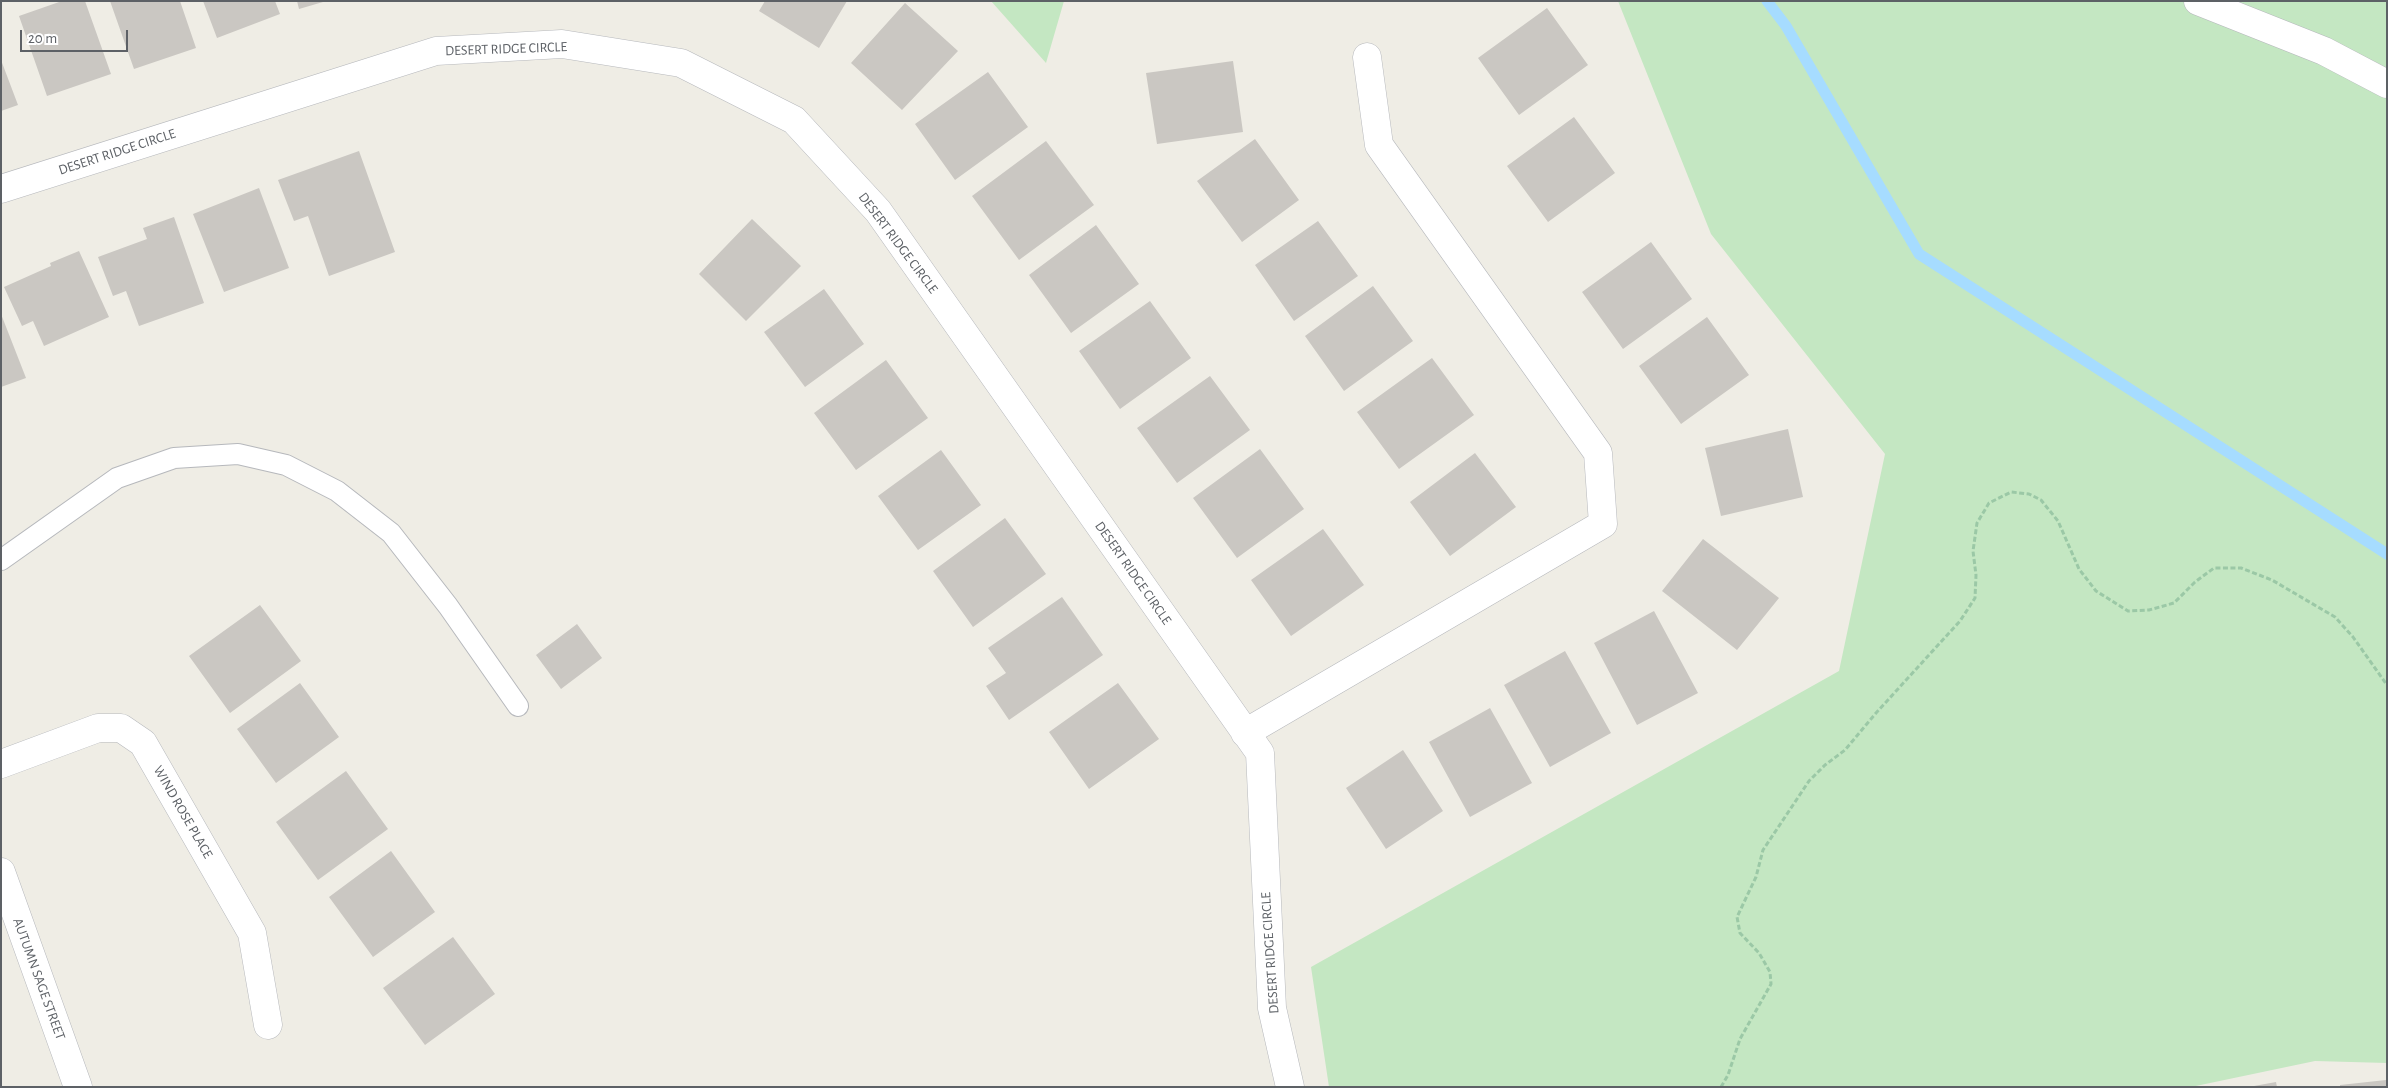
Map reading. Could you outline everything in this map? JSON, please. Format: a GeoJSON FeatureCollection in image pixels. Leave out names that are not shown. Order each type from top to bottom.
{"type":"FeatureCollection","features":[{"type":"Feature","properties":{"kind":"street"},"geometry":{"type":"LineString","coordinates":[[2198,1],[2324,51],[2387,84]]}},
{"type":"Feature","properties":{"kind":"street","name":"DESERT RIDGE CIRCLE"},"geometry":{"type":"LineString","coordinates":[[1,188],[436,51],[562,44],[681,64],[794,120],[878,211],[1260,753],[1272,1008],[1290,1087]]}},
{"type":"Feature","properties":{"kind":"street"},"geometry":{"type":"LineString","coordinates":[[1245,733],[1603,524],[1598,453],[1379,145],[1366,57]]}},
{"type":"Feature","properties":{"kind":"street","name":"WIND ROSE PLACE"},"geometry":{"type":"LineString","coordinates":[[1,764],[98,728],[121,728],[144,743],[252,933],[268,1025]]}},
{"type":"Feature","properties":{"kind":"street","name":"AUTUMN SAGE STREET"},"geometry":{"type":"LineString","coordinates":[[1,872],[78,1087]]}},
{"type":"Feature","properties":{"kind":"lane"},"geometry":{"type":"LineString","coordinates":[[1,560],[117,478],[174,458],[238,454],[286,465],[337,490],[391,533],[448,606],[518,706]]}},
{"type":"Feature","properties":{"kind":"path"},"geometry":{"type":"LineString","coordinates":[[1721,1087],[1728,1075],[1740,1039],[1771,984],[1770,972],[1759,953],[1740,933],[1736,917],[1756,877],[1763,850],[1809,781],[1825,765],[1845,750],[1960,621],[1975,598],[1976,576],[1973,551],[1977,523],[1989,503],[2011,492],[2029,494],[2041,500],[2058,521],[2079,568],[2096,591],[2128,611],[2149,610],[2174,602],[2195,582],[2214,568],[2241,568],[2272,580],[2335,617],[2353,637],[2387,685]]}},
{"type":"Feature","properties":{"kind":"green space"},"geometry":{"type":"Polygon","coordinates":[[[991,1],[1064,1],[1046,63],[991,1]]]}},
{"type":"Feature","properties":{"kind":"green space"},"geometry":{"type":"Polygon","coordinates":[[[1618,1],[2387,1],[2387,1063],[2315,1061],[2191,1087],[1329,1087],[1311,967],[1839,671],[1885,454],[1711,234],[1618,1]]]}},
{"type":"Feature","properties":{"kind":"building"},"geometry":{"type":"Polygon","coordinates":[[[62,1],[85,1],[111,74],[47,96],[19,16],[62,1]]]}},
{"type":"Feature","properties":{"kind":"building"},"geometry":{"type":"Polygon","coordinates":[[[110,1],[180,1],[196,48],[134,69],[110,1]]]}},
{"type":"Feature","properties":{"kind":"building"},"geometry":{"type":"Polygon","coordinates":[[[203,1],[275,1],[280,14],[217,38],[203,1]]]}},
{"type":"Feature","properties":{"kind":"building"},"geometry":{"type":"Polygon","coordinates":[[[297,1],[322,1],[323,2],[299,9],[297,1]]]}},
{"type":"Feature","properties":{"kind":"building"},"geometry":{"type":"Polygon","coordinates":[[[765,1],[847,1],[819,48],[759,11],[765,1]]]}},
{"type":"Feature","properties":{"kind":"building"},"geometry":{"type":"Polygon","coordinates":[[[905,3],[958,51],[902,110],[851,63],[905,3]]]}},
{"type":"Feature","properties":{"kind":"building"},"geometry":{"type":"Polygon","coordinates":[[[1547,8],[1588,65],[1519,115],[1478,58],[1547,8]]]}},
{"type":"Feature","properties":{"kind":"building"},"geometry":{"type":"Polygon","coordinates":[[[1,60],[18,105],[1,111],[1,60]]]}},
{"type":"Feature","properties":{"kind":"building"},"geometry":{"type":"Polygon","coordinates":[[[1233,61],[1243,132],[1157,144],[1146,73],[1233,61]]]}},
{"type":"Feature","properties":{"kind":"building"},"geometry":{"type":"Polygon","coordinates":[[[988,72],[1028,127],[955,180],[915,124],[988,72]]]}},
{"type":"Feature","properties":{"kind":"building"},"geometry":{"type":"Polygon","coordinates":[[[1574,117],[1615,173],[1548,222],[1507,166],[1574,117]]]}},
{"type":"Feature","properties":{"kind":"building"},"geometry":{"type":"Polygon","coordinates":[[[1255,139],[1299,200],[1242,242],[1197,181],[1255,139]]]}},
{"type":"Feature","properties":{"kind":"building"},"geometry":{"type":"Polygon","coordinates":[[[1046,141],[1094,205],[1019,260],[972,196],[1046,141]]]}},
{"type":"Feature","properties":{"kind":"building"},"geometry":{"type":"Polygon","coordinates":[[[359,151],[395,252],[329,276],[308,216],[294,221],[278,180],[359,151]]]}},
{"type":"Feature","properties":{"kind":"building"},"geometry":{"type":"Polygon","coordinates":[[[259,188],[289,268],[224,292],[193,214],[259,188]]]}},
{"type":"Feature","properties":{"kind":"building"},"geometry":{"type":"Polygon","coordinates":[[[174,217],[204,303],[139,326],[126,291],[113,296],[98,257],[147,239],[143,228],[174,217]]]}},
{"type":"Feature","properties":{"kind":"building"},"geometry":{"type":"Polygon","coordinates":[[[752,219],[801,266],[746,321],[699,274],[752,219]]]}},
{"type":"Feature","properties":{"kind":"building"},"geometry":{"type":"Polygon","coordinates":[[[1318,221],[1358,276],[1294,321],[1255,265],[1318,221]]]}},
{"type":"Feature","properties":{"kind":"building"},"geometry":{"type":"Polygon","coordinates":[[[1096,225],[1139,284],[1071,333],[1029,275],[1096,225]]]}},
{"type":"Feature","properties":{"kind":"building"},"geometry":{"type":"Polygon","coordinates":[[[1651,242],[1692,299],[1623,349],[1582,292],[1651,242]]]}},
{"type":"Feature","properties":{"kind":"building"},"geometry":{"type":"Polygon","coordinates":[[[79,251],[109,317],[44,346],[33,321],[22,326],[4,287],[51,266],[50,263],[79,251]]]}},
{"type":"Feature","properties":{"kind":"building"},"geometry":{"type":"Polygon","coordinates":[[[1373,286],[1413,341],[1344,391],[1305,336],[1373,286]]]}},
{"type":"Feature","properties":{"kind":"building"},"geometry":{"type":"Polygon","coordinates":[[[824,289],[864,344],[805,387],[764,332],[824,289]]]}},
{"type":"Feature","properties":{"kind":"building"},"geometry":{"type":"Polygon","coordinates":[[[1150,301],[1191,358],[1120,409],[1079,351],[1150,301]]]}},
{"type":"Feature","properties":{"kind":"building"},"geometry":{"type":"Polygon","coordinates":[[[1,314],[26,378],[1,387],[1,314]]]}},
{"type":"Feature","properties":{"kind":"building"},"geometry":{"type":"Polygon","coordinates":[[[1707,317],[1749,375],[1681,424],[1639,366],[1707,317]]]}},
{"type":"Feature","properties":{"kind":"building"},"geometry":{"type":"Polygon","coordinates":[[[1432,358],[1474,415],[1399,469],[1357,412],[1432,358]]]}},
{"type":"Feature","properties":{"kind":"building"},"geometry":{"type":"Polygon","coordinates":[[[886,360],[928,418],[856,470],[814,413],[886,360]]]}},
{"type":"Feature","properties":{"kind":"building"},"geometry":{"type":"Polygon","coordinates":[[[1210,376],[1250,430],[1177,483],[1137,428],[1210,376]]]}},
{"type":"Feature","properties":{"kind":"building"},"geometry":{"type":"Polygon","coordinates":[[[1788,429],[1803,497],[1721,516],[1705,448],[1788,429]]]}},
{"type":"Feature","properties":{"kind":"building"},"geometry":{"type":"Polygon","coordinates":[[[1260,449],[1304,509],[1237,558],[1193,498],[1260,449]]]}},
{"type":"Feature","properties":{"kind":"building"},"geometry":{"type":"Polygon","coordinates":[[[941,450],[981,505],[918,550],[878,496],[941,450]]]}},
{"type":"Feature","properties":{"kind":"building"},"geometry":{"type":"Polygon","coordinates":[[[1475,453],[1516,507],[1450,556],[1410,502],[1475,453]]]}},
{"type":"Feature","properties":{"kind":"building"},"geometry":{"type":"Polygon","coordinates":[[[1005,518],[1046,574],[973,627],[933,571],[1005,518]]]}},
{"type":"Feature","properties":{"kind":"building"},"geometry":{"type":"Polygon","coordinates":[[[1323,529],[1364,585],[1291,636],[1251,580],[1323,529]]]}},
{"type":"Feature","properties":{"kind":"building"},"geometry":{"type":"Polygon","coordinates":[[[1703,539],[1779,598],[1737,650],[1662,591],[1703,539]]]}},
{"type":"Feature","properties":{"kind":"building"},"geometry":{"type":"Polygon","coordinates":[[[1062,597],[1103,655],[1009,720],[986,686],[1006,673],[988,648],[1062,597]]]}},
{"type":"Feature","properties":{"kind":"building"},"geometry":{"type":"Polygon","coordinates":[[[260,605],[301,661],[230,713],[189,656],[260,605]]]}},
{"type":"Feature","properties":{"kind":"building"},"geometry":{"type":"Polygon","coordinates":[[[1654,611],[1698,693],[1637,725],[1594,643],[1654,611]]]}},
{"type":"Feature","properties":{"kind":"building"},"geometry":{"type":"Polygon","coordinates":[[[577,624],[602,658],[561,689],[536,655],[577,624]]]}},
{"type":"Feature","properties":{"kind":"building"},"geometry":{"type":"Polygon","coordinates":[[[1565,651],[1611,733],[1550,767],[1504,685],[1565,651]]]}},
{"type":"Feature","properties":{"kind":"building"},"geometry":{"type":"Polygon","coordinates":[[[300,683],[339,737],[276,783],[237,729],[300,683]]]}},
{"type":"Feature","properties":{"kind":"building"},"geometry":{"type":"Polygon","coordinates":[[[1118,683],[1159,739],[1089,789],[1049,732],[1118,683]]]}},
{"type":"Feature","properties":{"kind":"building"},"geometry":{"type":"Polygon","coordinates":[[[1490,708],[1532,783],[1470,817],[1429,742],[1490,708]]]}},
{"type":"Feature","properties":{"kind":"building"},"geometry":{"type":"Polygon","coordinates":[[[1403,750],[1443,811],[1386,849],[1346,788],[1403,750]]]}},
{"type":"Feature","properties":{"kind":"building"},"geometry":{"type":"Polygon","coordinates":[[[346,771],[388,829],[318,880],[276,822],[346,771]]]}},
{"type":"Feature","properties":{"kind":"building"},"geometry":{"type":"Polygon","coordinates":[[[391,851],[435,912],[373,957],[329,897],[391,851]]]}},
{"type":"Feature","properties":{"kind":"building"},"geometry":{"type":"Polygon","coordinates":[[[453,937],[495,994],[425,1045],[383,988],[453,937]]]}},
{"type":"Feature","properties":{"kind":"building"},"geometry":{"type":"Polygon","coordinates":[[[2386,1080],[2386,1087],[2340,1087],[2340,1085],[2386,1080]]]}},
{"type":"Feature","properties":{"kind":"building"},"geometry":{"type":"Polygon","coordinates":[[[2276,1082],[2277,1087],[2254,1087],[2254,1086],[2276,1082]]]}},
{"type":"Feature","properties":{"kind":"waterway"},"geometry":{"type":"LineString","coordinates":[[1767,1],[1786,26],[1919,254],[2387,554]]}}]}
